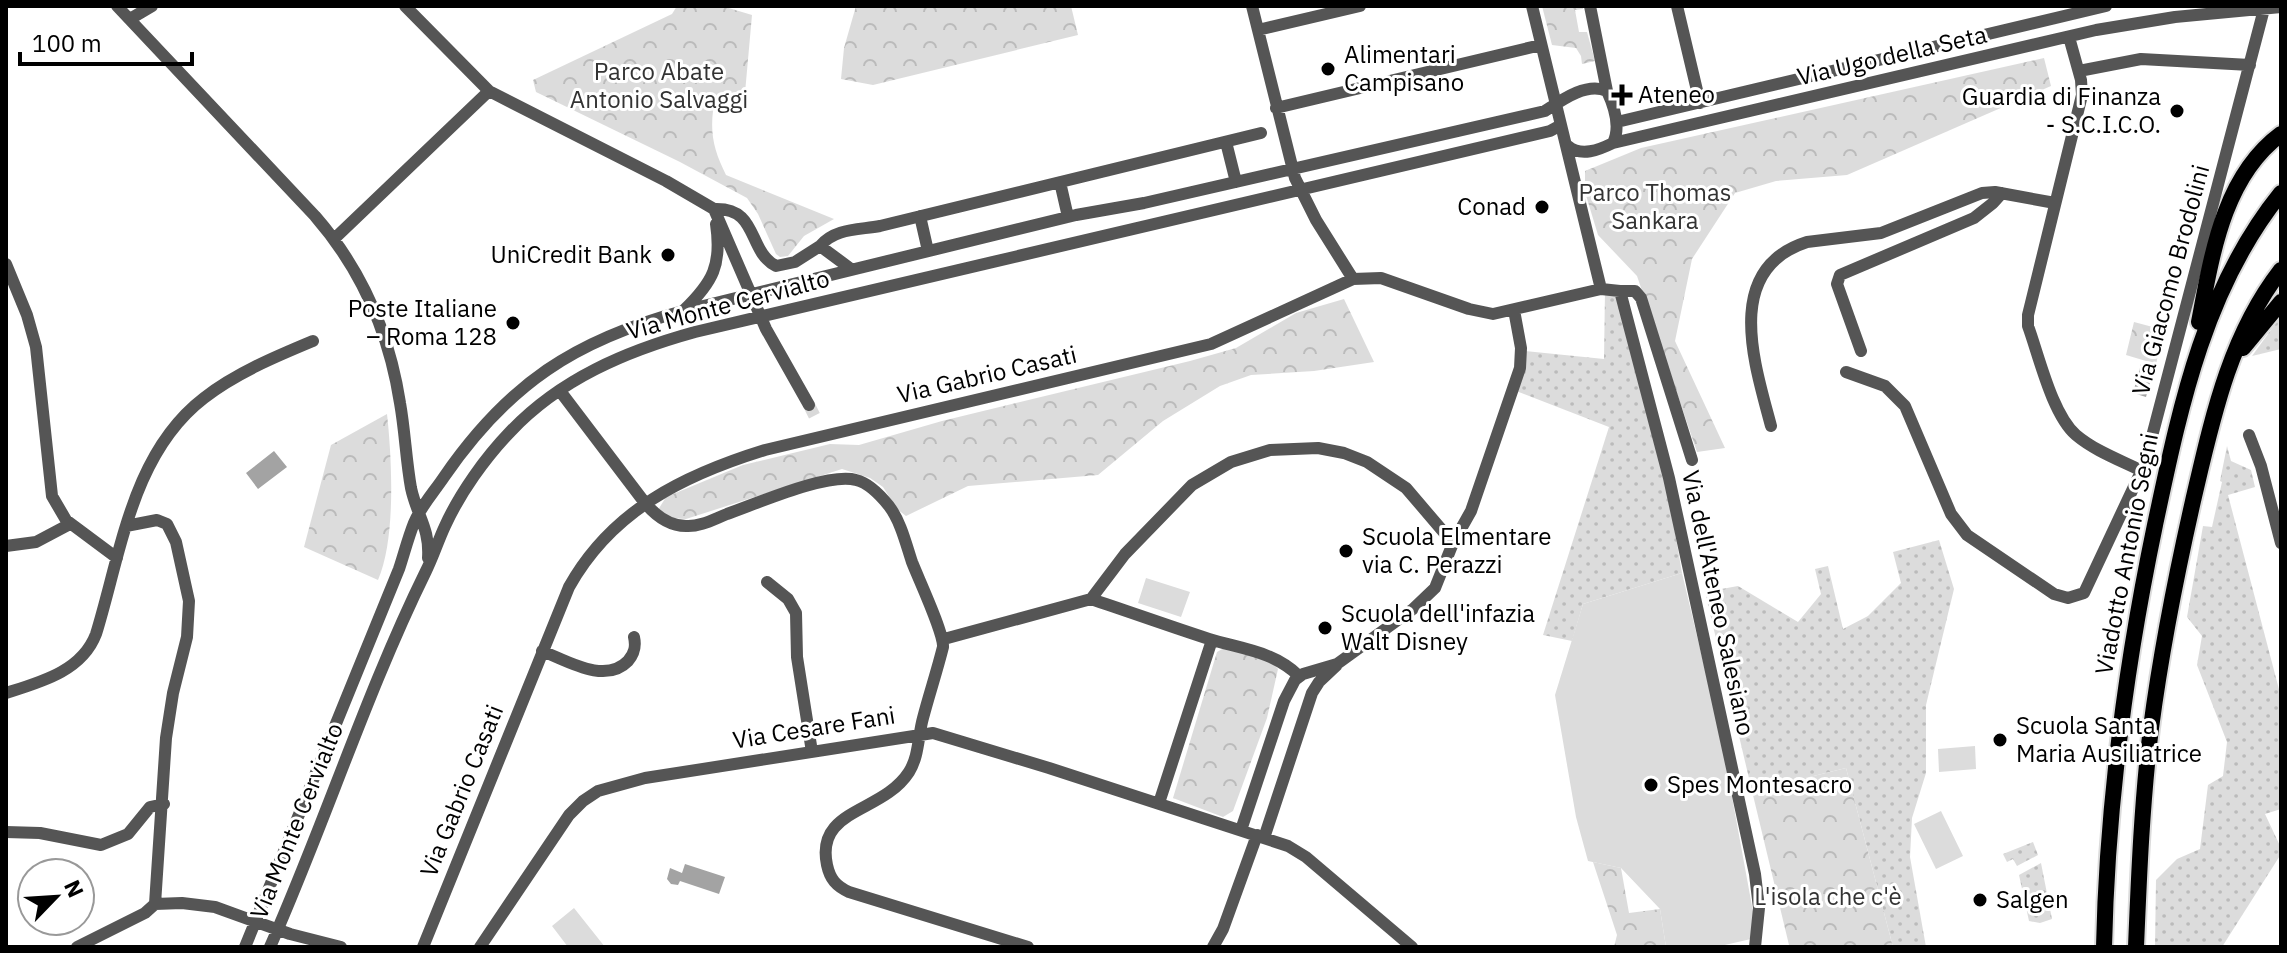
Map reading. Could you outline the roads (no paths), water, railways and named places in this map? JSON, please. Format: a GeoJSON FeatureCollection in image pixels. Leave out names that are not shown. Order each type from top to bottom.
{"type":"FeatureCollection","features":[{"type":"Feature","properties":{"kind":"main road"},"geometry":{"type":"LineString","coordinates":[[2190,375],[2201,310],[2231,197],[2252,160],[2281,134]]}},
{"type":"Feature","properties":{"kind":"main road","name":"Viadotto Antonio Segni"},"geometry":{"type":"LineString","coordinates":[[2104,947],[2111,811],[2127,673],[2159,509],[2190,375],[2222,286],[2247,240],[2281,193]]}},
{"type":"Feature","properties":{"kind":"main road"},"geometry":{"type":"LineString","coordinates":[[2136,947],[2144,804],[2154,705],[2181,553],[2228,369],[2250,317],[2281,270]]}},
{"type":"Feature","properties":{"kind":"main road"},"geometry":{"type":"LineString","coordinates":[[2228,369],[2281,302]]}},
{"type":"Feature","properties":{"kind":"street"},"geometry":{"type":"LineString","coordinates":[[117,6],[334,239],[364,287],[388,347],[398,387],[412,489],[428,535],[427,568]]}},
{"type":"Feature","properties":{"kind":"street"},"geometry":{"type":"LineString","coordinates":[[130,19],[152,6]]}},
{"type":"Feature","properties":{"kind":"street"},"geometry":{"type":"LineString","coordinates":[[405,6],[489,91],[676,186],[714,209],[760,316],[809,405]]}},
{"type":"Feature","properties":{"kind":"street"},"geometry":{"type":"LineString","coordinates":[[1252,6],[1276,108],[1300,189],[1353,279]]}},
{"type":"Feature","properties":{"kind":"street"},"geometry":{"type":"LineString","coordinates":[[1258,30],[1360,6]]}},
{"type":"Feature","properties":{"kind":"street"},"geometry":{"type":"LineString","coordinates":[[1532,6],[1601,289],[1635,291],[1643,303],[1692,460]]}},
{"type":"Feature","properties":{"kind":"street"},"geometry":{"type":"LineString","coordinates":[[1568,146],[1587,152],[1613,143],[1617,135],[1617,122],[1607,91],[1590,6]]}},
{"type":"Feature","properties":{"kind":"street"},"geometry":{"type":"LineString","coordinates":[[1677,6],[1700,103]]}},
{"type":"Feature","properties":{"kind":"street","name":"Via Ugo della Seta"},"geometry":{"type":"LineString","coordinates":[[1617,122],[2106,6]]}},
{"type":"Feature","properties":{"kind":"street","name":"Via Ugo della Seta"},"geometry":{"type":"LineString","coordinates":[[1613,143],[2069,37],[2175,17],[2276,7]]}},
{"type":"Feature","properties":{"kind":"street","name":"Via Giacomo Brodolini"},"geometry":{"type":"LineString","coordinates":[[1846,372],[1885,386],[1905,406],[1951,514],[1962,530],[2054,594],[2077,596],[2089,586],[2142,471],[2198,271],[2250,65],[2276,7]]}},
{"type":"Feature","properties":{"kind":"street"},"geometry":{"type":"LineString","coordinates":[[2069,37],[2079,71],[2081,100],[2028,315],[2028,326],[2051,391],[2069,427],[2097,448],[2142,471]]}},
{"type":"Feature","properties":{"kind":"street"},"geometry":{"type":"LineString","coordinates":[[1276,108],[1541,45]]}},
{"type":"Feature","properties":{"kind":"street"},"geometry":{"type":"LineString","coordinates":[[2079,71],[2141,59],[2250,65]]}},
{"type":"Feature","properties":{"kind":"street"},"geometry":{"type":"LineString","coordinates":[[1556,104],[1586,89],[1598,87],[1607,91]]}},
{"type":"Feature","properties":{"kind":"street"},"geometry":{"type":"LineString","coordinates":[[334,239],[489,91]]}},
{"type":"Feature","properties":{"kind":"street","name":"Via Monte Cervialto"},"geometry":{"type":"LineString","coordinates":[[245,947],[419,514],[470,443],[500,408],[532,379],[597,340],[633,325],[683,311],[1068,217],[1545,111],[1556,104]]}},
{"type":"Feature","properties":{"kind":"street","name":"Via Monte Cervialto"},"geometry":{"type":"LineString","coordinates":[[270,947],[405,613],[448,519],[511,431],[560,391],[597,368],[641,348],[760,316],[1550,131],[1561,125]]}},
{"type":"Feature","properties":{"kind":"street","name":"Via Monte Cervialto"},"geometry":{"type":"LineString","coordinates":[[714,209],[728,209],[743,219],[767,259],[776,266],[795,262],[838,233],[1261,133]]}},
{"type":"Feature","properties":{"kind":"street"},"geometry":{"type":"LineString","coordinates":[[1226,142],[1236,182]]}},
{"type":"Feature","properties":{"kind":"street"},"geometry":{"type":"LineString","coordinates":[[1060,182],[1068,217]]}},
{"type":"Feature","properties":{"kind":"street"},"geometry":{"type":"LineString","coordinates":[[1771,426],[1754,362],[1750,330],[1756,291],[1774,263],[1797,245],[1881,233],[1973,196],[2002,193],[2055,203]]}},
{"type":"Feature","properties":{"kind":"street"},"geometry":{"type":"LineString","coordinates":[[1861,351],[1837,284],[1840,275],[1974,218],[2002,193]]}},
{"type":"Feature","properties":{"kind":"street"},"geometry":{"type":"LineString","coordinates":[[683,311],[706,288],[715,269],[719,245],[714,209]]}},
{"type":"Feature","properties":{"kind":"street"},"geometry":{"type":"LineString","coordinates":[[920,216],[928,251]]}},
{"type":"Feature","properties":{"kind":"street"},"geometry":{"type":"LineString","coordinates":[[820,246],[851,269]]}},
{"type":"Feature","properties":{"kind":"street"},"geometry":{"type":"LineString","coordinates":[[6,264],[27,315],[36,347],[51,491],[58,509],[70,524],[117,558]]}},
{"type":"Feature","properties":{"kind":"street","name":"Via Gabrio Casati"},"geometry":{"type":"LineString","coordinates":[[423,947],[566,593],[584,562],[616,526],[664,490],[765,450],[1211,344],[1353,279],[1378,277],[1487,313],[1499,314],[1601,289]]}},
{"type":"Feature","properties":{"kind":"street","name":"Via dell'Ateneo Salesiano"},"geometry":{"type":"LineString","coordinates":[[1620,291],[1669,478],[1757,883],[1759,908],[1755,947]]}},
{"type":"Feature","properties":{"kind":"street"},"geometry":{"type":"LineString","coordinates":[[1213,947],[1271,815],[1317,685],[1337,664],[1430,594],[1436,585],[1472,507],[1520,368],[1520,343],[1514,310]]}},
{"type":"Feature","properties":{"kind":"street"},"geometry":{"type":"LineString","coordinates":[[6,693],[65,670],[86,653],[96,634],[126,526],[155,456],[187,413],[220,387],[313,341]]}},
{"type":"Feature","properties":{"kind":"street"},"geometry":{"type":"LineString","coordinates":[[560,391],[645,503],[664,520],[689,526],[821,482],[846,479],[862,482],[879,495],[896,517],[944,639],[1091,599],[1212,640],[1274,656],[1299,676]]}},
{"type":"Feature","properties":{"kind":"street"},"geometry":{"type":"LineString","coordinates":[[817,421],[824,436]]}},
{"type":"Feature","properties":{"kind":"street"},"geometry":{"type":"LineString","coordinates":[[2249,435],[2261,466],[2281,543]]}},
{"type":"Feature","properties":{"kind":"street"},"geometry":{"type":"LineString","coordinates":[[1091,599],[1125,554],[1192,485],[1231,462],[1279,448],[1310,447],[1335,451],[1377,468],[1406,488],[1453,543]]}},
{"type":"Feature","properties":{"kind":"street"},"geometry":{"type":"LineString","coordinates":[[77,947],[145,913],[155,904],[169,716],[187,637],[189,601],[176,542],[167,524],[157,520],[126,526]]}},
{"type":"Feature","properties":{"kind":"street"},"geometry":{"type":"LineString","coordinates":[[6,546],[36,542],[70,524]]}},
{"type":"Feature","properties":{"kind":"street"},"geometry":{"type":"LineString","coordinates":[[767,582],[788,599],[796,613],[797,657],[812,752]]}},
{"type":"Feature","properties":{"kind":"street"},"geometry":{"type":"LineString","coordinates":[[542,651],[593,670],[610,671],[629,659],[635,648],[634,637]]}},
{"type":"Feature","properties":{"kind":"street","name":"Via Cesare Fani"},"geometry":{"type":"LineString","coordinates":[[480,947],[563,823],[590,796],[617,784],[653,776],[920,734],[944,639]]}},
{"type":"Feature","properties":{"kind":"street"},"geometry":{"type":"LineString","coordinates":[[1159,803],[1212,640]]}},
{"type":"Feature","properties":{"kind":"street"},"geometry":{"type":"LineString","coordinates":[[1241,830],[1288,691],[1299,676],[1337,664]]}},
{"type":"Feature","properties":{"kind":"street"},"geometry":{"type":"LineString","coordinates":[[1288,691],[1300,690],[1310,700]]}},
{"type":"Feature","properties":{"kind":"street"},"geometry":{"type":"LineString","coordinates":[[1028,947],[872,900],[849,892],[833,881],[825,851],[829,832],[836,824],[879,800],[899,784],[914,762],[920,734],[946,736],[1288,846],[1306,857],[1412,947]]}},
{"type":"Feature","properties":{"kind":"street"},"geometry":{"type":"LineString","coordinates":[[6,832],[40,833],[101,845],[128,834],[150,807],[164,804]]}},
{"type":"Feature","properties":{"kind":"street"},"geometry":{"type":"LineString","coordinates":[[1249,807],[1261,816],[1271,815]]}},
{"type":"Feature","properties":{"kind":"street"},"geometry":{"type":"LineString","coordinates":[[155,904],[208,905],[277,930],[341,947]]}},
{"type":"Feature","properties":{"kind":"street"},"geometry":{"type":"LineString","coordinates":[[255,921],[255,947]]}},
{"type":"Feature","properties":{"kind":"tunnel"},"geometry":{"type":"LineString","coordinates":[[809,405],[817,421]]}},
{"type":"Feature","properties":{"kind":"place","name":"Alimentari Campisano"},"geometry":{"type":"Point","coordinates":[1328,69]}},
{"type":"Feature","properties":{"kind":"place","name":"Ateneo"},"geometry":{"type":"Point","coordinates":[1622,95]}},
{"type":"Feature","properties":{"kind":"place","name":"Guardia di Finanza - S.C.I.C.O."},"geometry":{"type":"Point","coordinates":[2177,111]}},
{"type":"Feature","properties":{"kind":"place","name":"Conad"},"geometry":{"type":"Point","coordinates":[1542,207]}},
{"type":"Feature","properties":{"kind":"place","name":"UniCredit Bank"},"geometry":{"type":"Point","coordinates":[668,255]}},
{"type":"Feature","properties":{"kind":"place","name":"Poste Italiane – Roma 128"},"geometry":{"type":"Point","coordinates":[513,323]}},
{"type":"Feature","properties":{"kind":"place","name":"Scuola Elmentare via C. Perazzi"},"geometry":{"type":"Point","coordinates":[1346,551]}},
{"type":"Feature","properties":{"kind":"place","name":"Scuola dell'infazia Walt Disney"},"geometry":{"type":"Point","coordinates":[1325,628]}},
{"type":"Feature","properties":{"kind":"place","name":"Scuola Santa Maria Ausiliatrice"},"geometry":{"type":"Point","coordinates":[2000,740]}},
{"type":"Feature","properties":{"kind":"place","name":"Spes Montesacro"},"geometry":{"type":"Point","coordinates":[1651,785]}},
{"type":"Feature","properties":{"kind":"place","name":"Salgen"},"geometry":{"type":"Point","coordinates":[1980,900]}},
{"type":"Feature","properties":{"kind":"park label","name":"Parco Abate Antonio Salvaggi"},"geometry":{"type":"Point","coordinates":[659,86]}},
{"type":"Feature","properties":{"kind":"park label","name":"Parco Thomas Sankara"},"geometry":{"type":"Point","coordinates":[1655,207]}},
{"type":"Feature","properties":{"kind":"park label","name":"L'isola che c'è"},"geometry":{"type":"Point","coordinates":[1828,897]}}]}
